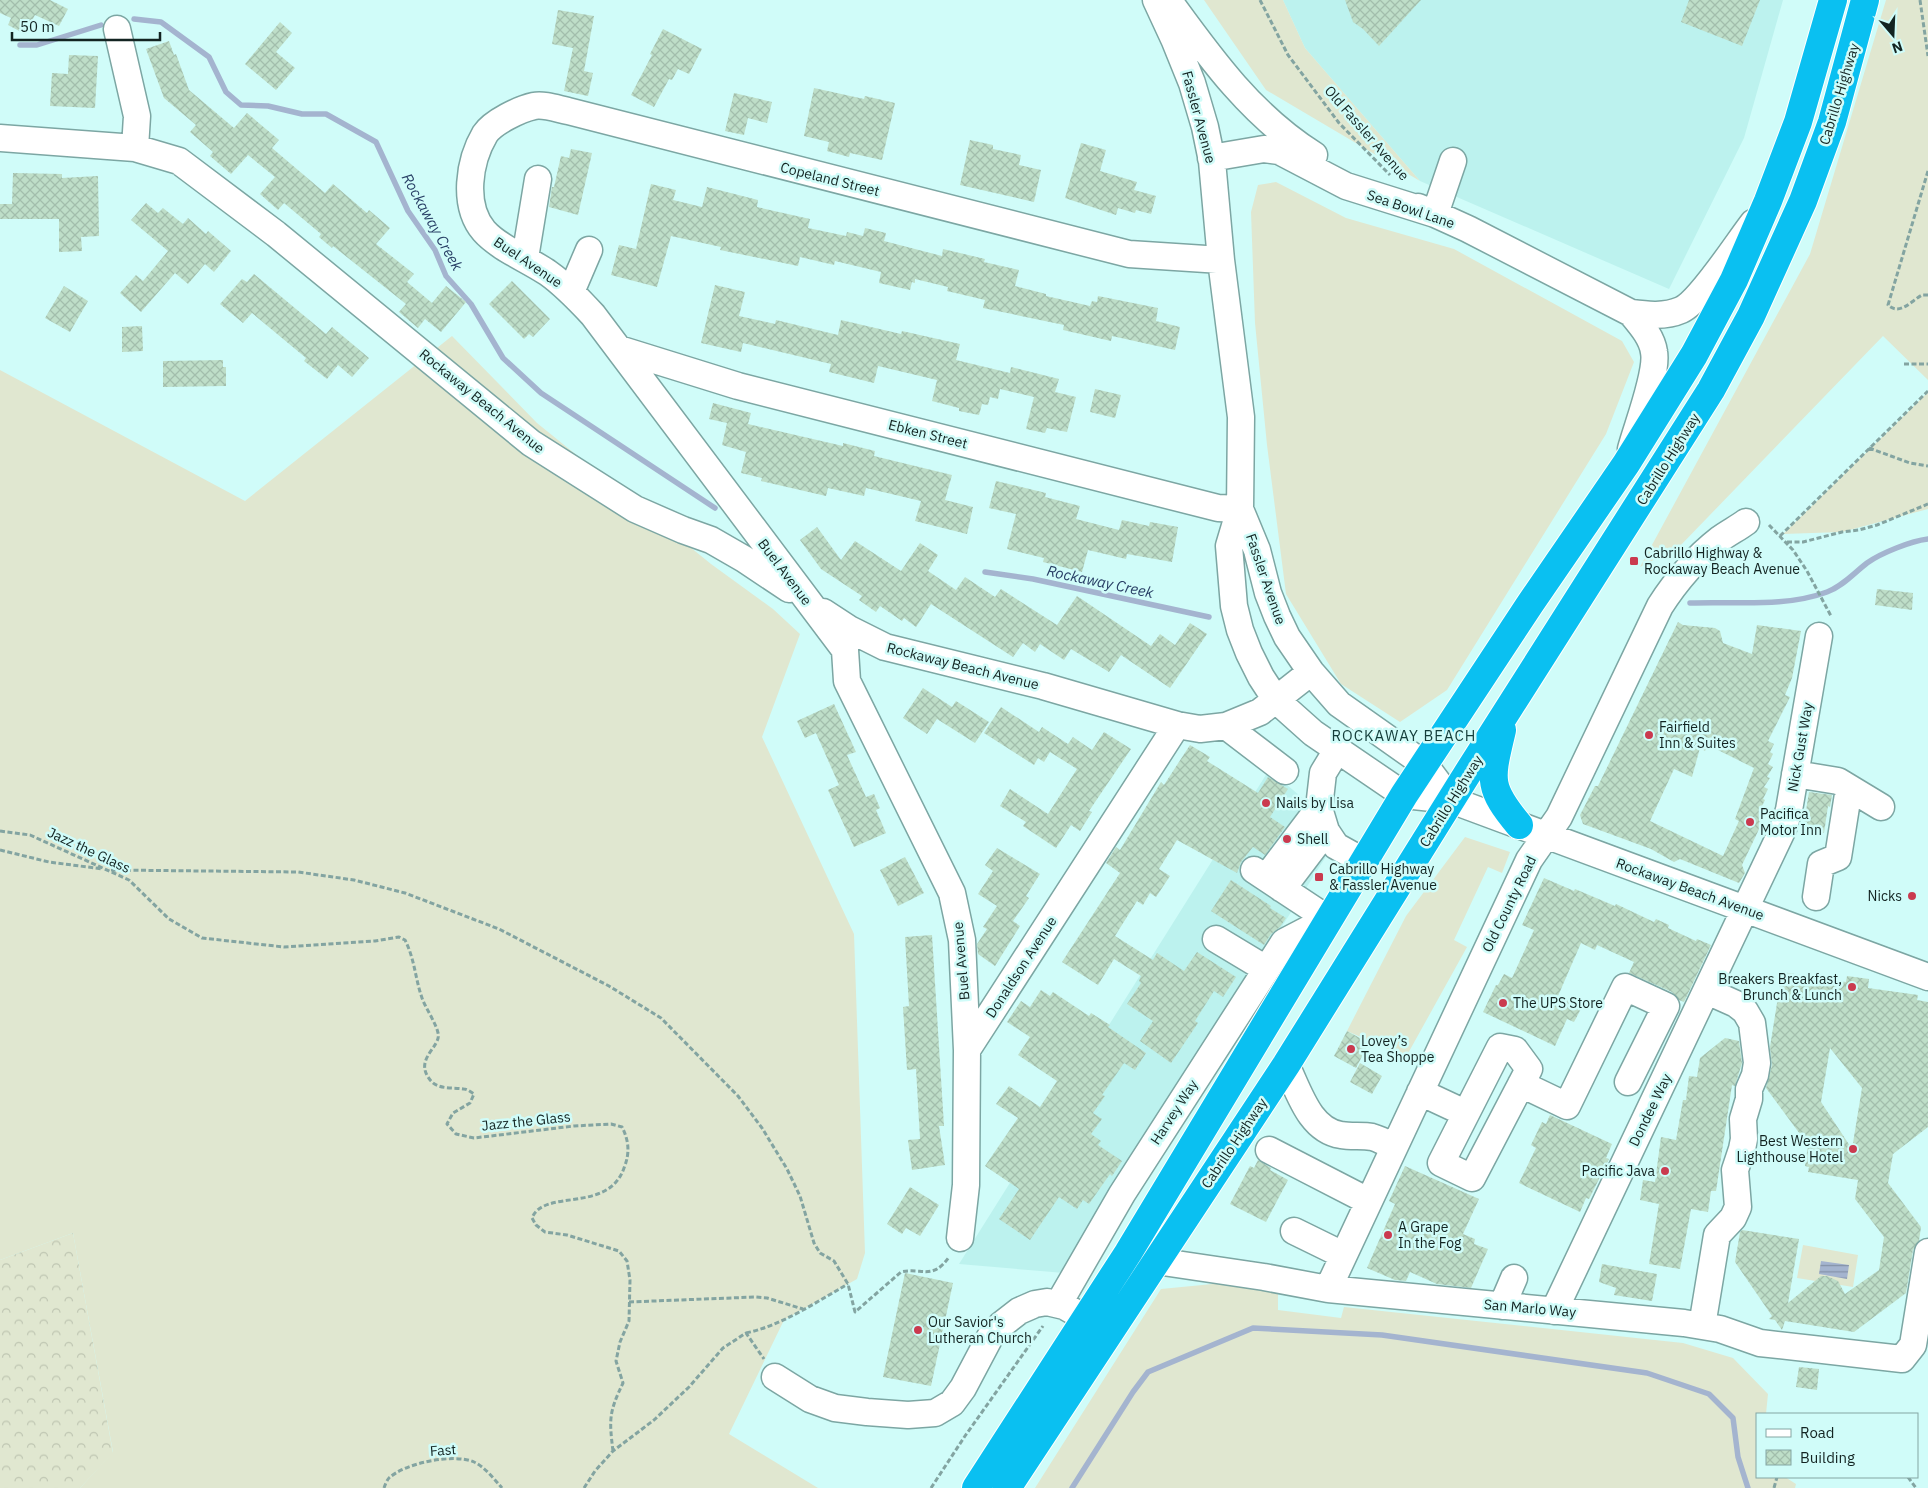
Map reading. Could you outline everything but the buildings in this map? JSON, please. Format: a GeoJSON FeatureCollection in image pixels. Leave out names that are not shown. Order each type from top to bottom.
{"type":"FeatureCollection","features":[{"type":"Feature","properties":{"kind":"highway"},"geometry":{"type":"LineString","coordinates":[[976,1488],[1076,1313],[1150,1218],[1404,795],[1530,604],[1626,464],[1672,392],[1714,318],[1748,249],[1768,202],[1798,122],[1833,0]]}},
{"type":"Feature","properties":{"kind":"highway","name":"Cabrillo Highway"},"geometry":{"type":"LineString","coordinates":[[1007,1488],[1286,1065],[1506,712],[1711,390],[1751,316],[1787,240],[1818,163],[1844,83],[1866,0]]}},
{"type":"Feature","properties":{"kind":"highway"},"geometry":{"type":"LineString","coordinates":[[1506,712],[1496,756],[1493,783],[1498,798],[1519,825]]}},
{"type":"Feature","properties":{"kind":"street","name":"Fassler Avenue"},"geometry":{"type":"LineString","coordinates":[[1156,0],[1192,83],[1205,127],[1211,158],[1221,260],[1241,417],[1240,509],[1229,546],[1234,606],[1249,654],[1276,700],[1313,733],[1404,795],[1451,800]]}},
{"type":"Feature","properties":{"kind":"street"},"geometry":{"type":"LineString","coordinates":[[1168,0],[1232,85],[1271,122],[1310,152],[1341,170],[1435,214],[1453,161]]}},
{"type":"Feature","properties":{"kind":"street"},"geometry":{"type":"LineString","coordinates":[[116,29],[137,116],[135,148]]}},
{"type":"Feature","properties":{"kind":"street","name":"Copeland Street"},"geometry":{"type":"LineString","coordinates":[[472,169],[478,146],[489,129],[505,118],[535,106],[568,110],[1130,254],[1221,260]]}},
{"type":"Feature","properties":{"kind":"street","name":"Rockaway Beach Avenue"},"geometry":{"type":"LineString","coordinates":[[0,138],[135,148],[179,161],[276,234],[531,443],[635,508],[683,530],[711,540],[744,559],[849,629],[885,647],[1043,686],[1177,725],[1200,729],[1226,726],[1260,712],[1311,672]]}},
{"type":"Feature","properties":{"kind":"street","name":"Sea Bowl Lane"},"geometry":{"type":"LineString","coordinates":[[1211,158],[1264,149],[1292,157],[1346,186],[1435,214],[1468,229],[1630,313],[1648,336],[1655,358],[1653,374],[1626,464]]}},
{"type":"Feature","properties":{"kind":"street","name":"Buel Avenue"},"geometry":{"type":"LineString","coordinates":[[472,169],[470,191],[474,213],[484,231],[500,244],[550,274],[572,292],[593,315],[805,600],[845,650],[847,681],[952,893],[962,940],[968,1050]]}},
{"type":"Feature","properties":{"kind":"street"},"geometry":{"type":"LineString","coordinates":[[525,258],[538,179]]}},
{"type":"Feature","properties":{"kind":"street","name":"Sea Bowl Lane"},"geometry":{"type":"LineString","coordinates":[[1630,313],[1666,314],[1682,310],[1690,305],[1702,292],[1768,202]]}},
{"type":"Feature","properties":{"kind":"street"},"geometry":{"type":"LineString","coordinates":[[572,292],[589,250]]}},
{"type":"Feature","properties":{"kind":"street","name":"Ebken Street"},"geometry":{"type":"LineString","coordinates":[[619,349],[738,386],[1218,508],[1240,509]]}},
{"type":"Feature","properties":{"kind":"street"},"geometry":{"type":"LineString","coordinates":[[711,540],[728,523],[735,505]]}},
{"type":"Feature","properties":{"kind":"street","name":"Fassler Avenue"},"geometry":{"type":"LineString","coordinates":[[1240,509],[1257,550],[1268,593],[1277,616],[1287,637],[1311,672],[1339,704],[1424,764],[1451,800]]}},
{"type":"Feature","properties":{"kind":"street","name":"Old County Road"},"geometry":{"type":"LineString","coordinates":[[1328,1289],[1529,860],[1559,817],[1665,599],[1679,580],[1711,547],[1746,522]]}},
{"type":"Feature","properties":{"kind":"street","name":"Nick Gust Way"},"geometry":{"type":"LineString","coordinates":[[1746,910],[1783,829],[1789,810],[1825,628]]}},
{"type":"Feature","properties":{"kind":"street","name":"Donaldson Avenue"},"geometry":{"type":"LineString","coordinates":[[968,1050],[1177,725]]}},
{"type":"Feature","properties":{"kind":"street"},"geometry":{"type":"LineString","coordinates":[[1226,726],[1285,771]]}},
{"type":"Feature","properties":{"kind":"street"},"geometry":{"type":"LineString","coordinates":[[1337,750],[1323,773],[1322,819],[1336,846],[1363,861]]}},
{"type":"Feature","properties":{"kind":"street"},"geometry":{"type":"LineString","coordinates":[[1795,774],[1844,785],[1881,807]]}},
{"type":"Feature","properties":{"kind":"street"},"geometry":{"type":"LineString","coordinates":[[1816,897],[1820,864],[1838,857],[1844,785]]}},
{"type":"Feature","properties":{"kind":"street","name":"Rockaway Beach Avenue"},"geometry":{"type":"LineString","coordinates":[[1451,800],[1928,977]]}},
{"type":"Feature","properties":{"kind":"street"},"geometry":{"type":"LineString","coordinates":[[1322,819],[1267,879],[1328,919]]}},
{"type":"Feature","properties":{"kind":"street","name":"Dondee Way"},"geometry":{"type":"LineString","coordinates":[[1554,1311],[1746,910]]}},
{"type":"Feature","properties":{"kind":"street","name":"Harvey Way"},"geometry":{"type":"LineString","coordinates":[[1076,1313],[1062,1298],[1122,1194],[1284,942],[1328,919]]}},
{"type":"Feature","properties":{"kind":"street"},"geometry":{"type":"LineString","coordinates":[[1216,939],[1266,970]]}},
{"type":"Feature","properties":{"kind":"street"},"geometry":{"type":"LineString","coordinates":[[1521,1084],[1566,1106],[1625,987],[1666,1006],[1628,1082]]}},
{"type":"Feature","properties":{"kind":"street"},"geometry":{"type":"LineString","coordinates":[[1702,1326],[1717,1235],[1733,1218],[1738,1207],[1735,1170],[1744,1139],[1743,1118],[1757,1063],[1752,1023],[1745,1011],[1736,1004],[1707,991]]}},
{"type":"Feature","properties":{"kind":"street"},"geometry":{"type":"LineString","coordinates":[[1500,1047],[1515,1050],[1528,1068],[1472,1178],[1441,1162],[1465,1113],[1500,1047]]}},
{"type":"Feature","properties":{"kind":"street"},"geometry":{"type":"LineString","coordinates":[[960,1238],[966,1185],[968,1050]]}},
{"type":"Feature","properties":{"kind":"street"},"geometry":{"type":"LineString","coordinates":[[1286,1065],[1308,1111],[1317,1123],[1327,1131],[1340,1135],[1372,1137],[1394,1146]]}},
{"type":"Feature","properties":{"kind":"street"},"geometry":{"type":"LineString","coordinates":[[1420,1092],[1465,1113]]}},
{"type":"Feature","properties":{"kind":"street"},"geometry":{"type":"LineString","coordinates":[[1269,1150],[1368,1201]]}},
{"type":"Feature","properties":{"kind":"street"},"geometry":{"type":"LineString","coordinates":[[1294,1230],[1344,1255]]}},
{"type":"Feature","properties":{"kind":"street","name":"San Marlo Way"},"geometry":{"type":"LineString","coordinates":[[1156,1261],[1264,1277],[1328,1289],[1684,1323],[1720,1329],[1760,1343],[1902,1359],[1913,1345],[1928,1252]]}},
{"type":"Feature","properties":{"kind":"street"},"geometry":{"type":"LineString","coordinates":[[1502,1306],[1514,1278]]}},
{"type":"Feature","properties":{"kind":"street"},"geometry":{"type":"LineString","coordinates":[[775,1377],[810,1398],[835,1408],[900,1414],[934,1412],[952,1403],[963,1388],[990,1338],[1000,1325],[1019,1311],[1035,1304],[1046,1302],[1076,1313]]}},
{"type":"Feature","properties":{"kind":"path","name":"Old Fassler Avenue"},"geometry":{"type":"LineString","coordinates":[[1260,0],[1294,62],[1339,123],[1394,179],[1411,204]]}},
{"type":"Feature","properties":{"kind":"path"},"geometry":{"type":"LineString","coordinates":[[1920,0],[1928,56]]}},
{"type":"Feature","properties":{"kind":"path"},"geometry":{"type":"LineString","coordinates":[[1928,171],[1888,304],[1893,308],[1900,309],[1922,295],[1928,295]]}},
{"type":"Feature","properties":{"kind":"path"},"geometry":{"type":"LineString","coordinates":[[1904,364],[1928,364]]}},
{"type":"Feature","properties":{"kind":"path"},"geometry":{"type":"LineString","coordinates":[[1825,628],[1807,571],[1794,550],[1780,536],[1928,391]]}},
{"type":"Feature","properties":{"kind":"path"},"geometry":{"type":"LineString","coordinates":[[1869,448],[1910,463],[1928,466]]}},
{"type":"Feature","properties":{"kind":"path"},"geometry":{"type":"LineString","coordinates":[[1786,542],[1803,542],[1842,532],[1859,530],[1877,525],[1928,504]]}},
{"type":"Feature","properties":{"kind":"path","name":"Jazz the Glass"},"geometry":{"type":"LineString","coordinates":[[0,831],[30,835],[129,880],[169,919],[202,938],[284,947],[375,941],[399,937],[405,940],[416,970],[419,991],[426,1011],[438,1034],[436,1044],[430,1050],[425,1064],[426,1074],[433,1083],[449,1089],[465,1089],[474,1094],[470,1103],[452,1113],[447,1124],[456,1134],[474,1138],[574,1126],[611,1124],[622,1127],[628,1139],[628,1157],[621,1177],[606,1190],[593,1196],[544,1205],[535,1211],[532,1218],[536,1225],[545,1232],[567,1235],[619,1251],[627,1261],[630,1280],[629,1321],[620,1342],[616,1361],[624,1383],[613,1404],[609,1424],[613,1451]]}},
{"type":"Feature","properties":{"kind":"path"},"geometry":{"type":"LineString","coordinates":[[0,850],[49,862],[108,870],[298,872],[354,880],[405,893],[499,929],[608,986],[661,1018],[738,1096],[762,1128],[788,1169],[800,1196],[814,1243],[820,1253],[834,1262],[848,1284],[855,1312],[901,1272],[924,1273],[934,1270],[947,1259],[960,1238]]}},
{"type":"Feature","properties":{"kind":"path"},"geometry":{"type":"LineString","coordinates":[[584,1488],[595,1471],[613,1451],[654,1420],[689,1386],[723,1348],[746,1333],[772,1325],[803,1310],[848,1284]]}},
{"type":"Feature","properties":{"kind":"path"},"geometry":{"type":"LineString","coordinates":[[629,1302],[755,1297],[768,1298],[803,1310]]}},
{"type":"Feature","properties":{"kind":"path"},"geometry":{"type":"LineString","coordinates":[[931,1488],[965,1436],[1046,1322],[1076,1313]]}},
{"type":"Feature","properties":{"kind":"path"},"geometry":{"type":"LineString","coordinates":[[746,1333],[775,1377]]}},
{"type":"Feature","properties":{"kind":"path","name":"Fast"},"geometry":{"type":"LineString","coordinates":[[384,1488],[388,1478],[402,1470],[426,1462],[449,1460],[475,1462],[489,1473],[502,1488]]}},
{"type":"Feature","properties":{"kind":"shaded area"},"geometry":{"type":"Polygon","coordinates":[[[1283,0],[1783,0],[1744,138],[1669,289],[1420,181],[1305,48],[1283,0]]]}},
{"type":"Feature","properties":{"kind":"shaded area"},"geometry":{"type":"Polygon","coordinates":[[[1269,770],[1342,831],[1064,1273],[959,1264],[1269,770]]]}},
{"type":"Feature","properties":{"kind":"shaded area"},"geometry":{"type":"Polygon","coordinates":[[[1821,1261],[1849,1265],[1847,1279],[1819,1274],[1821,1261]]]}},
{"type":"Feature","properties":{"kind":"green space"},"geometry":{"type":"Polygon","coordinates":[[[1204,0],[1283,0],[1305,48],[1420,181],[1266,90],[1204,0]]]}},
{"type":"Feature","properties":{"kind":"green space"},"geometry":{"type":"Polygon","coordinates":[[[1886,0],[1928,0],[1928,380],[1883,336],[1679,547],[1640,567],[1810,254],[1886,0]]]}},
{"type":"Feature","properties":{"kind":"green space"},"geometry":{"type":"Polygon","coordinates":[[[1276,182],[1346,218],[1454,249],[1622,341],[1634,362],[1606,434],[1447,690],[1400,722],[1341,684],[1286,594],[1267,445],[1255,323],[1251,212],[1258,185],[1276,182]]]}},
{"type":"Feature","properties":{"kind":"green space"},"geometry":{"type":"Polygon","coordinates":[[[452,336],[537,423],[711,564],[773,609],[800,634],[762,737],[854,934],[865,1253],[857,1279],[784,1320],[729,1434],[818,1488],[80,1488],[113,1452],[73,1233],[0,1260],[0,370],[245,501],[452,336]]]}},
{"type":"Feature","properties":{"kind":"green space"},"geometry":{"type":"Polygon","coordinates":[[[1928,392],[1928,509],[1842,532],[1783,534],[1928,392]]]}},
{"type":"Feature","properties":{"kind":"green space"},"geometry":{"type":"Polygon","coordinates":[[[1465,837],[1510,852],[1502,873],[1488,867],[1454,940],[1467,947],[1406,1057],[1347,1031],[1406,916],[1465,837]]]}},
{"type":"Feature","properties":{"kind":"green space"},"geometry":{"type":"Polygon","coordinates":[[[73,1233],[113,1453],[80,1488],[0,1488],[0,1260],[73,1233]]]}},
{"type":"Feature","properties":{"kind":"green space"},"geometry":{"type":"Polygon","coordinates":[[[1803,1245],[1858,1255],[1853,1287],[1797,1278],[1803,1245]]]}},
{"type":"Feature","properties":{"kind":"green space"},"geometry":{"type":"Polygon","coordinates":[[[1223,1283],[1278,1292],[1278,1310],[1341,1318],[1344,1307],[1683,1343],[1733,1358],[1768,1394],[1766,1413],[1756,1413],[1756,1478],[1787,1478],[1796,1484],[1795,1488],[1035,1488],[1161,1289],[1223,1283]]]}},
{"type":"Feature","properties":{"kind":"waterway","name":"Rockaway Creek"},"geometry":{"type":"LineString","coordinates":[[134,19],[161,22],[209,57],[226,92],[241,105],[268,106],[302,114],[326,114],[376,142],[408,211],[435,250],[446,276],[471,304],[503,358],[541,393],[715,508]]}},
{"type":"Feature","properties":{"kind":"waterway","name":"Rockaway Creek"},"geometry":{"type":"LineString","coordinates":[[20,45],[37,45],[101,25]]}},
{"type":"Feature","properties":{"kind":"waterway","name":"Rockaway Creek"},"geometry":{"type":"LineString","coordinates":[[1690,603],[1759,603],[1811,597],[1838,586],[1880,555],[1905,545],[1928,539]]}},
{"type":"Feature","properties":{"kind":"waterway","name":"Rockaway Creek"},"geometry":{"type":"LineString","coordinates":[[985,572],[1033,579],[1209,617]]}},
{"type":"Feature","properties":{"kind":"waterway"},"geometry":{"type":"LineString","coordinates":[[1072,1488],[1133,1392],[1148,1372],[1253,1328],[1382,1335],[1647,1373],[1709,1394],[1733,1418],[1738,1457],[1748,1488]]}},
{"type":"Feature","properties":{"kind":"place","name":"Cabrillo Highway & Rockaway Beach Avenue"},"geometry":{"type":"Point","coordinates":[1634,561]}},
{"type":"Feature","properties":{"kind":"place","name":"Fairfield Inn & Suites"},"geometry":{"type":"Point","coordinates":[1649,735]}},
{"type":"Feature","properties":{"kind":"place","name":"Nails by Lisa"},"geometry":{"type":"Point","coordinates":[1266,803]}},
{"type":"Feature","properties":{"kind":"place","name":"Pacifica Motor Inn"},"geometry":{"type":"Point","coordinates":[1750,822]}},
{"type":"Feature","properties":{"kind":"place","name":"Shell"},"geometry":{"type":"Point","coordinates":[1287,839]}},
{"type":"Feature","properties":{"kind":"place","name":"Cabrillo Highway & Fassler Avenue"},"geometry":{"type":"Point","coordinates":[1319,877]}},
{"type":"Feature","properties":{"kind":"place","name":"Nicks"},"geometry":{"type":"Point","coordinates":[1912,896]}},
{"type":"Feature","properties":{"kind":"place","name":"Breakers Breakfast, Brunch & Lunch"},"geometry":{"type":"Point","coordinates":[1852,987]}},
{"type":"Feature","properties":{"kind":"place","name":"The UPS Store"},"geometry":{"type":"Point","coordinates":[1503,1003]}},
{"type":"Feature","properties":{"kind":"place","name":"Lovey’s Tea Shoppe"},"geometry":{"type":"Point","coordinates":[1351,1049]}},
{"type":"Feature","properties":{"kind":"place","name":"Best Western Lighthouse Hotel"},"geometry":{"type":"Point","coordinates":[1853,1149]}},
{"type":"Feature","properties":{"kind":"place","name":"Pacific Java"},"geometry":{"type":"Point","coordinates":[1665,1171]}},
{"type":"Feature","properties":{"kind":"place","name":"A Grape In the Fog"},"geometry":{"type":"Point","coordinates":[1388,1235]}},
{"type":"Feature","properties":{"kind":"place","name":"Our Savior's Lutheran Church"},"geometry":{"type":"Point","coordinates":[918,1330]}},
{"type":"Feature","properties":{"kind":"district","name":"ROCKAWAY BEACH"},"geometry":{"type":"Point","coordinates":[1404,736]}}]}
